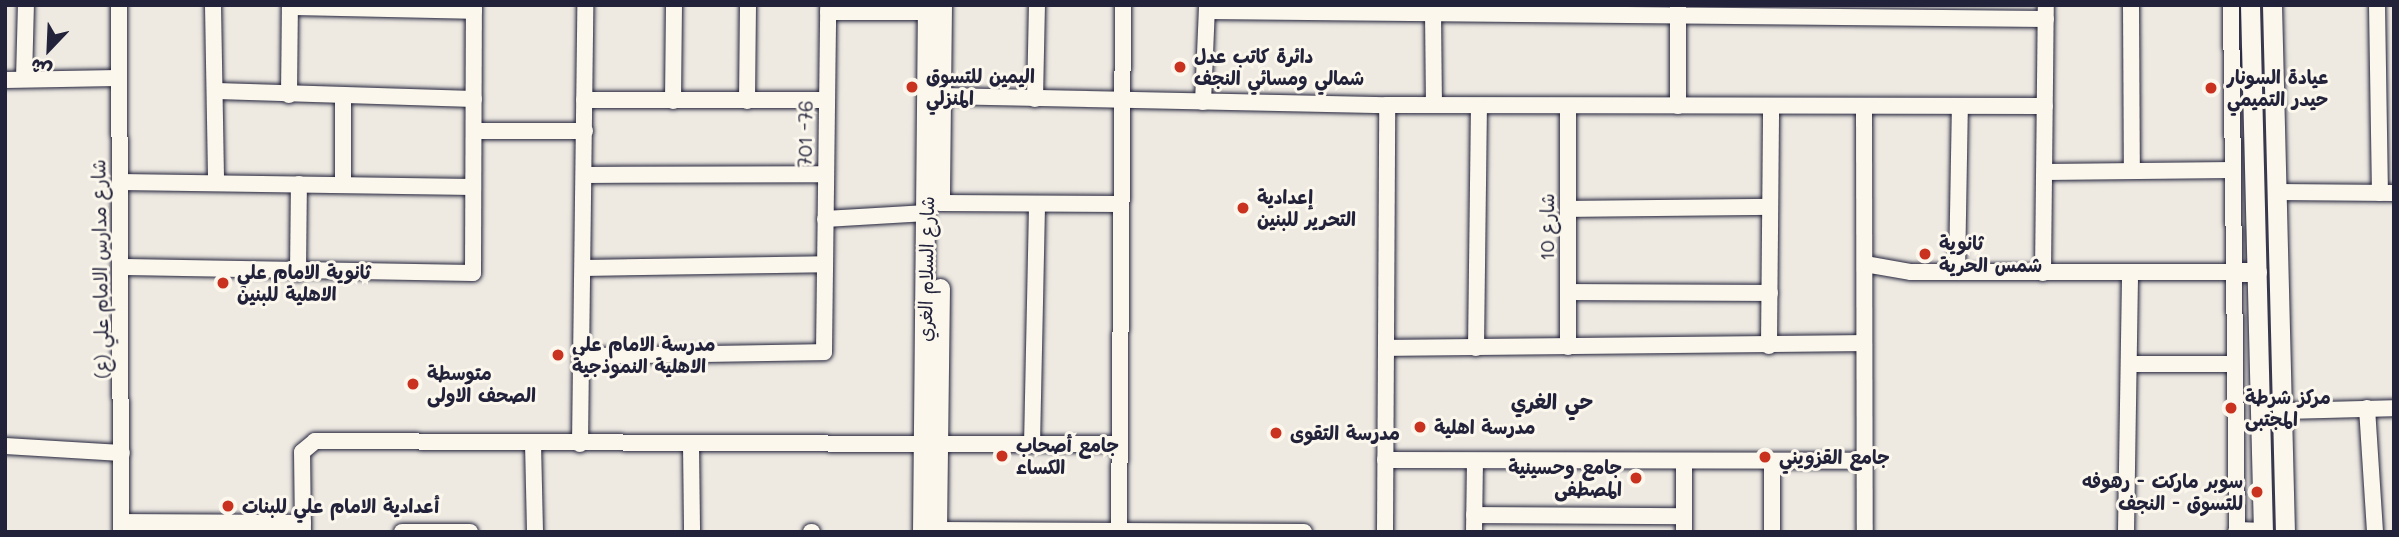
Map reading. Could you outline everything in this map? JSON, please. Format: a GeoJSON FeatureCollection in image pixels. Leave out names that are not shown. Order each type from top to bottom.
{"type":"FeatureCollection","features":[{"type":"Feature","properties":{"kind":"main road"},"geometry":{"type":"LineString","coordinates":[[2237,532],[2263,532],[2250,5]]}},
{"type":"Feature","properties":{"kind":"main road"},"geometry":{"type":"LineString","coordinates":[[2272,5],[2285,532]]}},
{"type":"Feature","properties":{"kind":"main road","name":"شارع السلام الغري"},"geometry":{"type":"LineString","coordinates":[[932,8],[941,96],[933,208]]}},
{"type":"Feature","properties":{"kind":"main road","name":"شارع السلام الغري"},"geometry":{"type":"LineString","coordinates":[[932,8],[932,531]]}},
{"type":"Feature","properties":{"kind":"main road"},"geometry":{"type":"LineString","coordinates":[[2252,108],[2274,109]]}},
{"type":"Feature","properties":{"kind":"main road"},"geometry":{"type":"LineString","coordinates":[[2234,272],[2257,272]]}},
{"type":"Feature","properties":{"kind":"street"},"geometry":{"type":"LineString","coordinates":[[24,79],[26,5]]}},
{"type":"Feature","properties":{"kind":"street","name":"شارع مدارس الامام علي (ع)"},"geometry":{"type":"LineString","coordinates":[[119,5],[120,182],[125,267],[121,527]]}},
{"type":"Feature","properties":{"kind":"street"},"geometry":{"type":"LineString","coordinates":[[213,5],[216,183]]}},
{"type":"Feature","properties":{"kind":"street"},"geometry":{"type":"LineString","coordinates":[[580,444],[586,131],[585,5]]}},
{"type":"Feature","properties":{"kind":"street"},"geometry":{"type":"LineString","coordinates":[[673,101],[674,5]]}},
{"type":"Feature","properties":{"kind":"street"},"geometry":{"type":"LineString","coordinates":[[747,101],[748,5]]}},
{"type":"Feature","properties":{"kind":"street"},"geometry":{"type":"LineString","coordinates":[[1035,99],[1037,5]]}},
{"type":"Feature","properties":{"kind":"street"},"geometry":{"type":"LineString","coordinates":[[1119,529],[1123,5]]}},
{"type":"Feature","properties":{"kind":"street"},"geometry":{"type":"LineString","coordinates":[[2130,5],[2132,171]]}},
{"type":"Feature","properties":{"kind":"street"},"geometry":{"type":"LineString","coordinates":[[2231,5],[2237,532]]}},
{"type":"Feature","properties":{"kind":"street"},"geometry":{"type":"LineString","coordinates":[[2277,192],[2387,193],[2386,83],[2377,5]]}},
{"type":"Feature","properties":{"kind":"street"},"geometry":{"type":"LineString","coordinates":[[125,267],[298,273],[473,273],[474,8],[290,6],[289,95]]}},
{"type":"Feature","properties":{"kind":"street"},"geometry":{"type":"LineString","coordinates":[[828,8],[932,8]]}},
{"type":"Feature","properties":{"kind":"street","name":"701 -76"},"geometry":{"type":"LineString","coordinates":[[582,356],[824,352],[828,8]]}},
{"type":"Feature","properties":{"kind":"street"},"geometry":{"type":"LineString","coordinates":[[1203,102],[1207,8],[1433,12],[2046,12],[2043,273]]}},
{"type":"Feature","properties":{"kind":"street"},"geometry":{"type":"LineString","coordinates":[[1678,11],[1678,106]]}},
{"type":"Feature","properties":{"kind":"street"},"geometry":{"type":"LineString","coordinates":[[1433,12],[1434,106]]}},
{"type":"Feature","properties":{"kind":"street"},"geometry":{"type":"LineString","coordinates":[[5,80],[118,78]]}},
{"type":"Feature","properties":{"kind":"street"},"geometry":{"type":"LineString","coordinates":[[216,91],[474,99]]}},
{"type":"Feature","properties":{"kind":"street"},"geometry":{"type":"LineString","coordinates":[[941,96],[1434,106],[2045,106]]}},
{"type":"Feature","properties":{"kind":"street"},"geometry":{"type":"LineString","coordinates":[[343,97],[343,185]]}},
{"type":"Feature","properties":{"kind":"street"},"geometry":{"type":"LineString","coordinates":[[584,100],[827,100]]}},
{"type":"Feature","properties":{"kind":"street"},"geometry":{"type":"LineString","coordinates":[[1385,532],[1387,105]]}},
{"type":"Feature","properties":{"kind":"street"},"geometry":{"type":"LineString","coordinates":[[1476,348],[1479,106]]}},
{"type":"Feature","properties":{"kind":"street","name":"شارع 10"},"geometry":{"type":"LineString","coordinates":[[1568,106],[1568,347]]}},
{"type":"Feature","properties":{"kind":"street"},"geometry":{"type":"LineString","coordinates":[[1957,272],[1960,106]]}},
{"type":"Feature","properties":{"kind":"street"},"geometry":{"type":"LineString","coordinates":[[1769,346],[1772,107]]}},
{"type":"Feature","properties":{"kind":"street"},"geometry":{"type":"LineString","coordinates":[[1864,107],[1865,264],[1862,343],[1865,532]]}},
{"type":"Feature","properties":{"kind":"street"},"geometry":{"type":"LineString","coordinates":[[474,131],[586,131]]}},
{"type":"Feature","properties":{"kind":"street"},"geometry":{"type":"LineString","coordinates":[[2045,172],[2233,170]]}},
{"type":"Feature","properties":{"kind":"street"},"geometry":{"type":"LineString","coordinates":[[585,175],[826,174]]}},
{"type":"Feature","properties":{"kind":"street"},"geometry":{"type":"LineString","coordinates":[[120,182],[473,187]]}},
{"type":"Feature","properties":{"kind":"street"},"geometry":{"type":"LineString","coordinates":[[298,273],[299,184]]}},
{"type":"Feature","properties":{"kind":"street"},"geometry":{"type":"LineString","coordinates":[[1032,445],[1037,204]]}},
{"type":"Feature","properties":{"kind":"street"},"geometry":{"type":"LineString","coordinates":[[825,219],[933,208],[1121,204]]}},
{"type":"Feature","properties":{"kind":"street"},"geometry":{"type":"LineString","coordinates":[[1568,209],[1770,207]]}},
{"type":"Feature","properties":{"kind":"street"},"geometry":{"type":"LineString","coordinates":[[583,268],[825,264]]}},
{"type":"Feature","properties":{"kind":"street"},"geometry":{"type":"LineString","coordinates":[[1865,264],[1957,272],[2234,272]]}},
{"type":"Feature","properties":{"kind":"street"},"geometry":{"type":"LineString","coordinates":[[2126,532],[2130,273]]}},
{"type":"Feature","properties":{"kind":"street"},"geometry":{"type":"LineString","coordinates":[[1568,292],[1770,293]]}},
{"type":"Feature","properties":{"kind":"street"},"geometry":{"type":"LineString","coordinates":[[1386,348],[1862,343]]}},
{"type":"Feature","properties":{"kind":"street"},"geometry":{"type":"LineString","coordinates":[[2129,364],[2235,364]]}},
{"type":"Feature","properties":{"kind":"street"},"geometry":{"type":"LineString","coordinates":[[2367,408],[2375,532]]}},
{"type":"Feature","properties":{"kind":"street"},"geometry":{"type":"LineString","coordinates":[[2283,411],[2394,408]]}},
{"type":"Feature","properties":{"kind":"street"},"geometry":{"type":"LineString","coordinates":[[534,443],[535,532]]}},
{"type":"Feature","properties":{"kind":"street"},"geometry":{"type":"LineString","coordinates":[[121,527],[303,527],[305,444],[1120,444]]}},
{"type":"Feature","properties":{"kind":"street"},"geometry":{"type":"LineString","coordinates":[[691,445],[692,532]]}},
{"type":"Feature","properties":{"kind":"street"},"geometry":{"type":"LineString","coordinates":[[5,446],[122,453]]}},
{"type":"Feature","properties":{"kind":"street"},"geometry":{"type":"LineString","coordinates":[[1385,460],[1684,464],[1864,461]]}},
{"type":"Feature","properties":{"kind":"street"},"geometry":{"type":"LineString","coordinates":[[1475,461],[1475,524],[1684,524],[1684,464]]}},
{"type":"Feature","properties":{"kind":"street"},"geometry":{"type":"LineString","coordinates":[[1772,464],[1773,532]]}},
{"type":"Feature","properties":{"kind":"street"},"geometry":{"type":"LineString","coordinates":[[932,531],[1119,529],[1304,532]]}},
{"type":"Feature","properties":{"kind":"street"},"geometry":{"type":"LineString","coordinates":[[401,532],[470,532]]}},
{"type":"Feature","properties":{"kind":"place","name":"دائرة كاتب عدل شمالي ومسائي النجف"},"geometry":{"type":"Point","coordinates":[1180,67]}},
{"type":"Feature","properties":{"kind":"place","name":"اليمين للتسوق المنزلي"},"geometry":{"type":"Point","coordinates":[912,87]}},
{"type":"Feature","properties":{"kind":"place","name":"عيادة السونار حيدر التميمي"},"geometry":{"type":"Point","coordinates":[2211,88]}},
{"type":"Feature","properties":{"kind":"place","name":"إعدادية التحرير للبنين"},"geometry":{"type":"Point","coordinates":[1243,208]}},
{"type":"Feature","properties":{"kind":"place","name":"ثانوية شمس الحرية"},"geometry":{"type":"Point","coordinates":[1925,254]}},
{"type":"Feature","properties":{"kind":"place","name":"ثانوية الامام علي الاهلية للبنين"},"geometry":{"type":"Point","coordinates":[223,283]}},
{"type":"Feature","properties":{"kind":"place","name":"مدرسة الامام علي الاهلية النموذجية"},"geometry":{"type":"Point","coordinates":[558,355]}},
{"type":"Feature","properties":{"kind":"place","name":"متوسطة الصحف الاولى"},"geometry":{"type":"Point","coordinates":[413,384]}},
{"type":"Feature","properties":{"kind":"place","name":"مركز شرطة المجتبى"},"geometry":{"type":"Point","coordinates":[2231,408]}},
{"type":"Feature","properties":{"kind":"place","name":"مدرسة اهلية"},"geometry":{"type":"Point","coordinates":[1420,427]}},
{"type":"Feature","properties":{"kind":"place","name":"مدرسة التقوى"},"geometry":{"type":"Point","coordinates":[1276,433]}},
{"type":"Feature","properties":{"kind":"place","name":"جامع أصحاب الكساء"},"geometry":{"type":"Point","coordinates":[1002,456]}},
{"type":"Feature","properties":{"kind":"place","name":"جامع القزويني"},"geometry":{"type":"Point","coordinates":[1765,457]}},
{"type":"Feature","properties":{"kind":"place","name":"جامع وحسينية المصطفى"},"geometry":{"type":"Point","coordinates":[1636,478]}},
{"type":"Feature","properties":{"kind":"place","name":"سوبر ماركت - رهوفه للتسوق - النجف"},"geometry":{"type":"Point","coordinates":[2257,492]}},
{"type":"Feature","properties":{"kind":"place","name":"أعدادية الامام علي للبنات"},"geometry":{"type":"Point","coordinates":[228,506]}},
{"type":"Feature","properties":{"kind":"district","name":"حي الغري"},"geometry":{"type":"Point","coordinates":[1552,401]}}]}
